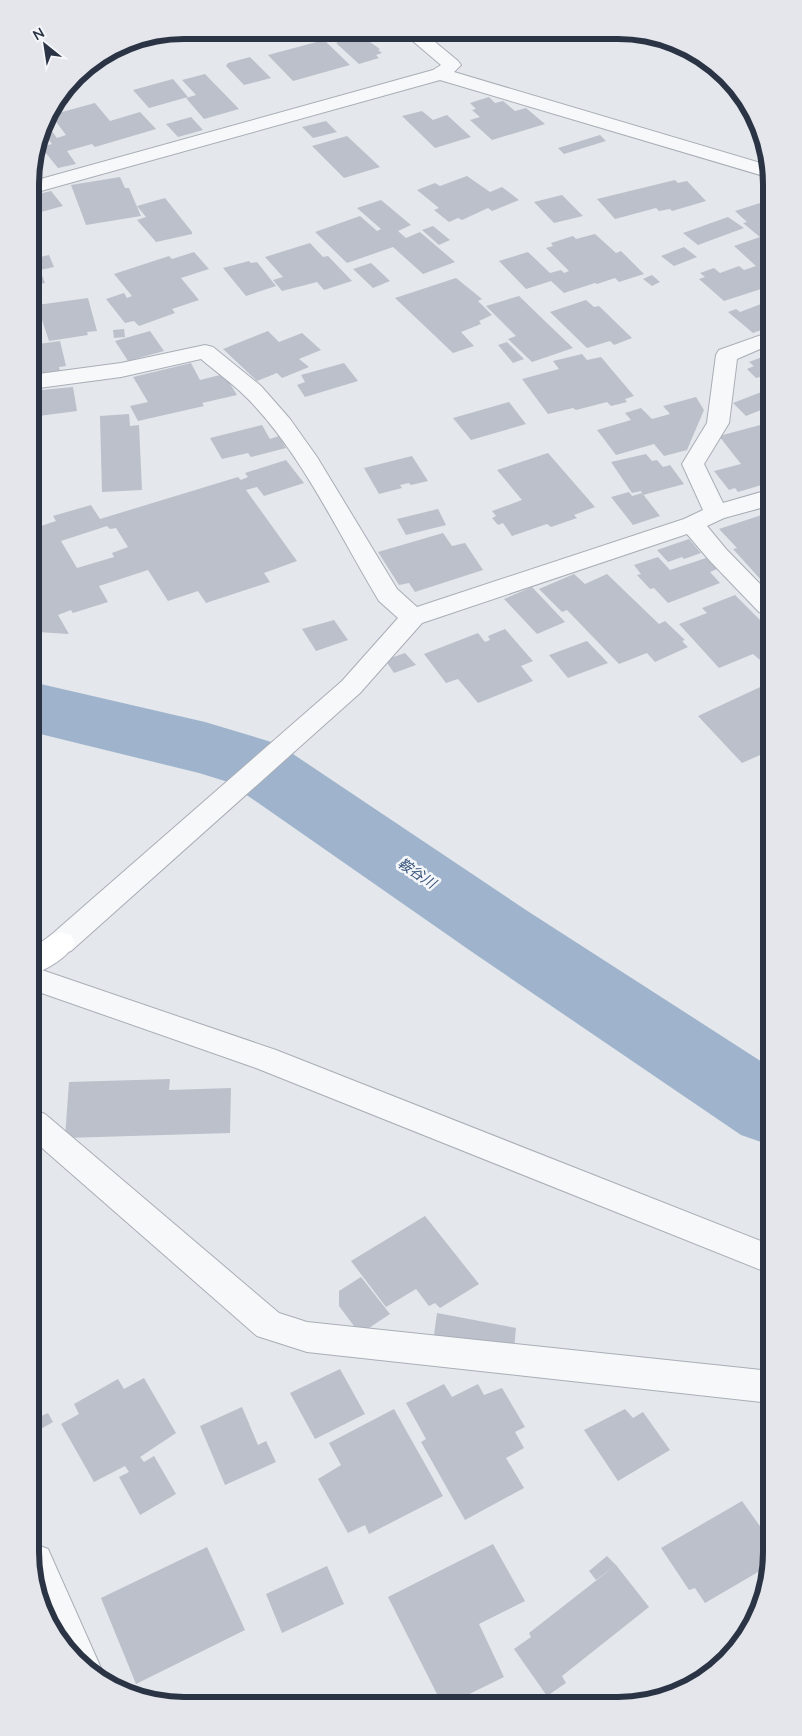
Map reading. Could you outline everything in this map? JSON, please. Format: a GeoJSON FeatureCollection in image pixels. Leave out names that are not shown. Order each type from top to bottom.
{"type":"FeatureCollection","features":[{"type":"Feature","properties":{"kind":"street"},"geometry":{"type":"LineString","coordinates":[[39,185],[440,74],[452,65],[420,39]]}},
{"type":"Feature","properties":{"kind":"street"},"geometry":{"type":"LineString","coordinates":[[440,74],[762,170]]}},
{"type":"Feature","properties":{"kind":"street"},"geometry":{"type":"LineString","coordinates":[[716,513],[694,464],[718,423],[728,354],[763,341]]}},
{"type":"Feature","properties":{"kind":"street"},"geometry":{"type":"LineString","coordinates":[[39,381],[121,370],[205,352],[253,391],[282,424],[306,457],[388,595],[413,617]]}},
{"type":"Feature","properties":{"kind":"street"},"geometry":{"type":"LineString","coordinates":[[39,959],[61,943],[351,688],[413,617],[692,524],[716,513],[763,499]]}},
{"type":"Feature","properties":{"kind":"street"},"geometry":{"type":"LineString","coordinates":[[692,524],[718,555],[763,601]]}},
{"type":"Feature","properties":{"kind":"street"},"geometry":{"type":"LineString","coordinates":[[39,980],[266,1059],[763,1257]]}},
{"type":"Feature","properties":{"kind":"street"},"geometry":{"type":"LineString","coordinates":[[39,1127],[269,1325],[307,1337],[763,1386]]}},
{"type":"Feature","properties":{"kind":"street"},"geometry":{"type":"LineString","coordinates":[[40,1573],[73,1646]]}},
{"type":"Feature","properties":{"kind":"building"},"geometry":{"type":"Polygon","coordinates":[[[345,39],[358,39],[361,42],[367,40],[380,49],[378,50],[382,53],[376,55],[379,58],[359,64],[336,43],[345,39]]]}},
{"type":"Feature","properties":{"kind":"building"},"geometry":{"type":"Polygon","coordinates":[[[324,40],[350,65],[293,81],[268,55],[324,40]]]}},
{"type":"Feature","properties":{"kind":"building"},"geometry":{"type":"Polygon","coordinates":[[[250,57],[271,78],[244,85],[226,66],[228,63],[250,57]]]}},
{"type":"Feature","properties":{"kind":"building"},"geometry":{"type":"Polygon","coordinates":[[[205,74],[239,109],[204,119],[186,98],[196,95],[182,80],[205,74]]]}},
{"type":"Feature","properties":{"kind":"building"},"geometry":{"type":"Polygon","coordinates":[[[173,79],[188,97],[149,108],[133,90],[173,79]]]}},
{"type":"Feature","properties":{"kind":"building"},"geometry":{"type":"Polygon","coordinates":[[[489,97],[495,103],[503,101],[515,111],[526,108],[545,124],[492,140],[470,120],[480,117],[472,110],[476,109],[470,103],[489,97]]]}},
{"type":"Feature","properties":{"kind":"building"},"geometry":{"type":"Polygon","coordinates":[[[95,103],[110,121],[140,112],[156,129],[95,147],[92,144],[67,151],[76,164],[58,168],[43,150],[44,146],[52,144],[49,140],[46,141],[50,128],[57,138],[66,135],[54,119],[57,113],[95,103]]]}},
{"type":"Feature","properties":{"kind":"building"},"geometry":{"type":"Polygon","coordinates":[[[422,111],[433,120],[447,115],[471,137],[435,148],[402,116],[422,111]]]}},
{"type":"Feature","properties":{"kind":"building"},"geometry":{"type":"Polygon","coordinates":[[[191,117],[203,130],[178,137],[166,124],[191,117]]]}},
{"type":"Feature","properties":{"kind":"building"},"geometry":{"type":"Polygon","coordinates":[[[326,121],[337,132],[313,138],[302,127],[326,121]]]}},
{"type":"Feature","properties":{"kind":"building"},"geometry":{"type":"Polygon","coordinates":[[[600,135],[606,141],[564,154],[558,148],[600,135]]]}},
{"type":"Feature","properties":{"kind":"building"},"geometry":{"type":"Polygon","coordinates":[[[347,136],[380,167],[344,178],[312,146],[347,136]]]}},
{"type":"Feature","properties":{"kind":"building"},"geometry":{"type":"Polygon","coordinates":[[[467,176],[490,192],[502,187],[519,200],[492,211],[488,208],[462,220],[458,218],[449,222],[434,210],[439,208],[417,190],[435,183],[440,186],[467,176]]]}},
{"type":"Feature","properties":{"kind":"building"},"geometry":{"type":"Polygon","coordinates":[[[120,177],[125,188],[129,188],[141,216],[86,225],[71,185],[120,177]]]}},
{"type":"Feature","properties":{"kind":"building"},"geometry":{"type":"Polygon","coordinates":[[[675,180],[678,183],[687,181],[706,201],[672,211],[670,209],[659,211],[656,208],[615,219],[597,199],[675,180]]]}},
{"type":"Feature","properties":{"kind":"building"},"geometry":{"type":"Polygon","coordinates":[[[51,191],[63,206],[39,213],[39,194],[51,191]]]}},
{"type":"Feature","properties":{"kind":"building"},"geometry":{"type":"Polygon","coordinates":[[[562,195],[583,216],[554,223],[534,202],[562,195]]]}},
{"type":"Feature","properties":{"kind":"building"},"geometry":{"type":"Polygon","coordinates":[[[165,198],[192,234],[156,242],[137,220],[146,217],[137,206],[165,198]]]}},
{"type":"Feature","properties":{"kind":"building"},"geometry":{"type":"Polygon","coordinates":[[[381,200],[411,225],[398,231],[406,238],[420,232],[455,262],[423,274],[393,247],[347,263],[315,232],[360,216],[377,231],[381,229],[357,208],[381,200]]]}},
{"type":"Feature","properties":{"kind":"building"},"geometry":{"type":"Polygon","coordinates":[[[763,202],[763,288],[724,301],[699,279],[705,277],[700,273],[714,268],[720,273],[739,266],[744,270],[756,266],[734,246],[760,237],[743,223],[747,222],[735,211],[763,202]]]}},
{"type":"Feature","properties":{"kind":"building"},"geometry":{"type":"Polygon","coordinates":[[[728,217],[744,228],[698,245],[683,233],[728,217]]]}},
{"type":"Feature","properties":{"kind":"building"},"geometry":{"type":"Polygon","coordinates":[[[433,226],[450,240],[439,245],[422,230],[433,226]]]}},
{"type":"Feature","properties":{"kind":"building"},"geometry":{"type":"Polygon","coordinates":[[[595,234],[616,253],[621,251],[644,274],[619,282],[615,278],[564,293],[551,281],[526,289],[499,261],[528,252],[550,273],[561,270],[564,273],[569,271],[546,248],[553,246],[551,243],[573,236],[576,239],[595,234]]]}},
{"type":"Feature","properties":{"kind":"building"},"geometry":{"type":"Polygon","coordinates":[[[310,243],[323,257],[328,256],[352,281],[324,290],[317,282],[282,291],[273,280],[283,277],[265,257],[310,243]]]}},
{"type":"Feature","properties":{"kind":"building"},"geometry":{"type":"Polygon","coordinates":[[[684,247],[697,257],[674,266],[661,256],[684,247]]]}},
{"type":"Feature","properties":{"kind":"building"},"geometry":{"type":"Polygon","coordinates":[[[194,252],[209,269],[181,278],[199,300],[172,309],[175,313],[139,326],[134,321],[125,323],[106,299],[124,293],[127,298],[132,296],[114,274],[169,256],[172,259],[194,252]]]}},
{"type":"Feature","properties":{"kind":"building"},"geometry":{"type":"Polygon","coordinates":[[[49,255],[54,267],[40,270],[45,283],[39,284],[39,257],[49,255]]]}},
{"type":"Feature","properties":{"kind":"building"},"geometry":{"type":"Polygon","coordinates":[[[249,261],[251,263],[257,262],[276,286],[246,296],[223,268],[249,261]]]}},
{"type":"Feature","properties":{"kind":"building"},"geometry":{"type":"Polygon","coordinates":[[[371,263],[390,281],[373,288],[353,269],[371,263]]]}},
{"type":"Feature","properties":{"kind":"building"},"geometry":{"type":"Polygon","coordinates":[[[652,275],[660,282],[652,286],[643,279],[652,275]]]}},
{"type":"Feature","properties":{"kind":"building"},"geometry":{"type":"Polygon","coordinates":[[[456,278],[482,299],[478,301],[492,315],[479,321],[481,324],[461,332],[474,346],[453,353],[395,298],[456,278]]]}},
{"type":"Feature","properties":{"kind":"building"},"geometry":{"type":"Polygon","coordinates":[[[519,296],[573,348],[532,362],[508,339],[516,336],[486,306],[519,296]]]}},
{"type":"Feature","properties":{"kind":"building"},"geometry":{"type":"Polygon","coordinates":[[[88,298],[97,331],[87,332],[88,335],[49,341],[39,311],[39,305],[88,298]]]}},
{"type":"Feature","properties":{"kind":"building"},"geometry":{"type":"Polygon","coordinates":[[[586,300],[594,307],[599,306],[632,338],[614,345],[610,341],[587,348],[550,312],[586,300]]]}},
{"type":"Feature","properties":{"kind":"building"},"geometry":{"type":"Polygon","coordinates":[[[761,304],[763,306],[763,332],[761,330],[753,333],[728,312],[736,309],[740,312],[761,304]]]}},
{"type":"Feature","properties":{"kind":"building"},"geometry":{"type":"Polygon","coordinates":[[[124,329],[125,337],[114,338],[113,330],[124,329]]]}},
{"type":"Feature","properties":{"kind":"building"},"geometry":{"type":"Polygon","coordinates":[[[150,331],[164,351],[128,361],[115,341],[150,331]]]}},
{"type":"Feature","properties":{"kind":"building"},"geometry":{"type":"Polygon","coordinates":[[[268,331],[279,342],[302,333],[321,350],[299,359],[309,367],[282,378],[277,373],[257,381],[223,349],[268,331]]]}},
{"type":"Feature","properties":{"kind":"building"},"geometry":{"type":"Polygon","coordinates":[[[60,341],[66,366],[59,367],[60,371],[39,375],[39,344],[60,341]]]}},
{"type":"Feature","properties":{"kind":"building"},"geometry":{"type":"Polygon","coordinates":[[[507,342],[524,359],[513,363],[498,345],[507,342]]]}},
{"type":"Feature","properties":{"kind":"building"},"geometry":{"type":"Polygon","coordinates":[[[582,354],[587,360],[601,357],[634,396],[625,399],[627,402],[611,406],[607,402],[576,410],[573,408],[548,414],[522,379],[559,369],[553,361],[582,354]]]}},
{"type":"Feature","properties":{"kind":"building"},"geometry":{"type":"Polygon","coordinates":[[[763,357],[763,376],[756,378],[747,369],[754,366],[749,362],[763,357]]]}},
{"type":"Feature","properties":{"kind":"building"},"geometry":{"type":"Polygon","coordinates":[[[191,363],[200,380],[224,374],[237,395],[202,403],[204,406],[138,421],[130,406],[148,402],[133,377],[191,363]]]}},
{"type":"Feature","properties":{"kind":"building"},"geometry":{"type":"Polygon","coordinates":[[[344,363],[358,381],[305,397],[297,385],[305,382],[301,375],[344,363]]]}},
{"type":"Feature","properties":{"kind":"building"},"geometry":{"type":"Polygon","coordinates":[[[73,387],[77,411],[39,416],[39,390],[73,387]]]}},
{"type":"Feature","properties":{"kind":"building"},"geometry":{"type":"Polygon","coordinates":[[[763,391],[763,409],[746,416],[733,403],[763,391]]]}},
{"type":"Feature","properties":{"kind":"building"},"geometry":{"type":"Polygon","coordinates":[[[696,397],[704,410],[687,450],[664,456],[654,444],[616,455],[597,430],[631,420],[625,413],[641,408],[652,419],[670,414],[663,406],[696,397]]]}},
{"type":"Feature","properties":{"kind":"building"},"geometry":{"type":"Polygon","coordinates":[[[509,402],[526,424],[471,440],[453,418],[509,402]]]}},
{"type":"Feature","properties":{"kind":"building"},"geometry":{"type":"Polygon","coordinates":[[[129,414],[130,426],[139,425],[142,490],[102,492],[100,416],[129,414]]]}},
{"type":"Feature","properties":{"kind":"building"},"geometry":{"type":"Polygon","coordinates":[[[763,424],[763,484],[738,492],[735,488],[729,490],[714,471],[741,464],[719,436],[763,424]]]}},
{"type":"Feature","properties":{"kind":"building"},"geometry":{"type":"Polygon","coordinates":[[[262,425],[270,439],[279,436],[286,448],[251,457],[248,453],[222,459],[210,438],[262,425]]]}},
{"type":"Feature","properties":{"kind":"building"},"geometry":{"type":"Polygon","coordinates":[[[548,453],[595,507],[574,515],[577,518],[551,527],[547,524],[512,536],[503,523],[498,525],[492,518],[496,516],[492,511],[522,500],[497,470],[548,453]]]}},
{"type":"Feature","properties":{"kind":"building"},"geometry":{"type":"Polygon","coordinates":[[[646,454],[652,461],[657,460],[663,467],[670,465],[684,484],[643,495],[641,491],[632,493],[611,462],[646,454]]]}},
{"type":"Feature","properties":{"kind":"building"},"geometry":{"type":"Polygon","coordinates":[[[412,456],[428,481],[411,485],[409,483],[400,485],[402,488],[379,494],[364,468],[412,456]]]}},
{"type":"Feature","properties":{"kind":"building"},"geometry":{"type":"Polygon","coordinates":[[[286,460],[304,483],[264,496],[257,487],[246,490],[297,561],[264,573],[270,582],[206,603],[198,591],[168,601],[148,570],[99,586],[108,602],[73,613],[71,610],[58,615],[69,634],[39,632],[39,527],[56,521],[53,516],[91,505],[100,519],[238,477],[241,480],[248,477],[245,473],[286,460]],[[107,526],[61,541],[77,568],[114,557],[112,553],[128,547],[116,528],[110,529],[107,526]]]}},
{"type":"Feature","properties":{"kind":"building"},"geometry":{"type":"Polygon","coordinates":[[[629,492],[632,496],[642,493],[660,516],[633,525],[611,497],[629,492]]]}},
{"type":"Feature","properties":{"kind":"building"},"geometry":{"type":"Polygon","coordinates":[[[438,509],[446,525],[406,535],[397,519],[438,509]]]}},
{"type":"Feature","properties":{"kind":"building"},"geometry":{"type":"Polygon","coordinates":[[[763,515],[763,581],[733,549],[737,548],[719,529],[763,515]]]}},
{"type":"Feature","properties":{"kind":"building"},"geometry":{"type":"Polygon","coordinates":[[[443,533],[452,546],[465,543],[483,570],[415,592],[409,583],[399,585],[378,552],[443,533]]]}},
{"type":"Feature","properties":{"kind":"building"},"geometry":{"type":"Polygon","coordinates":[[[689,539],[701,553],[668,562],[657,550],[689,539]]]}},
{"type":"Feature","properties":{"kind":"building"},"geometry":{"type":"Polygon","coordinates":[[[658,557],[670,570],[706,558],[717,569],[710,572],[720,583],[668,603],[654,588],[650,589],[637,575],[641,574],[634,565],[658,557]]]}},
{"type":"Feature","properties":{"kind":"building"},"geometry":{"type":"Polygon","coordinates":[[[574,574],[585,584],[607,574],[659,624],[665,621],[685,640],[682,641],[688,647],[655,662],[647,653],[619,664],[567,610],[562,612],[539,589],[574,574]]]}},
{"type":"Feature","properties":{"kind":"building"},"geometry":{"type":"Polygon","coordinates":[[[532,587],[565,622],[537,634],[504,599],[532,587]]]}},
{"type":"Feature","properties":{"kind":"building"},"geometry":{"type":"Polygon","coordinates":[[[735,595],[763,623],[763,658],[760,660],[753,654],[719,668],[679,624],[707,613],[702,608],[735,595]]]}},
{"type":"Feature","properties":{"kind":"building"},"geometry":{"type":"Polygon","coordinates":[[[334,620],[348,640],[316,651],[302,629],[334,620]]]}},
{"type":"Feature","properties":{"kind":"building"},"geometry":{"type":"Polygon","coordinates":[[[505,629],[533,661],[521,666],[533,681],[478,703],[458,679],[446,683],[424,654],[478,633],[485,642],[490,640],[488,636],[505,629]]]}},
{"type":"Feature","properties":{"kind":"building"},"geometry":{"type":"Polygon","coordinates":[[[587,641],[608,663],[568,678],[549,655],[587,641]]]}},
{"type":"Feature","properties":{"kind":"building"},"geometry":{"type":"Polygon","coordinates":[[[405,653],[416,665],[394,673],[385,660],[405,653]]]}},
{"type":"Feature","properties":{"kind":"building"},"geometry":{"type":"Polygon","coordinates":[[[763,686],[763,754],[742,763],[698,716],[763,686]]]}},
{"type":"Feature","properties":{"kind":"building"},"geometry":{"type":"Polygon","coordinates":[[[170,1079],[169,1090],[231,1088],[230,1133],[65,1138],[69,1082],[170,1079]]]}},
{"type":"Feature","properties":{"kind":"building"},"geometry":{"type":"Polygon","coordinates":[[[425,1216],[479,1284],[440,1308],[435,1303],[429,1306],[416,1289],[386,1307],[351,1261],[425,1216]]]}},
{"type":"Feature","properties":{"kind":"building"},"geometry":{"type":"Polygon","coordinates":[[[361,1277],[390,1314],[360,1334],[339,1306],[339,1291],[361,1277]]]}},
{"type":"Feature","properties":{"kind":"building"},"geometry":{"type":"Polygon","coordinates":[[[437,1313],[516,1328],[514,1350],[433,1342],[437,1313]]]}},
{"type":"Feature","properties":{"kind":"building"},"geometry":{"type":"Polygon","coordinates":[[[340,1369],[365,1414],[315,1439],[290,1393],[340,1369]]]}},
{"type":"Feature","properties":{"kind":"building"},"geometry":{"type":"Polygon","coordinates":[[[144,1378],[176,1433],[140,1457],[144,1462],[154,1456],[176,1494],[140,1515],[119,1477],[129,1472],[125,1466],[94,1482],[61,1424],[79,1414],[74,1404],[118,1379],[124,1389],[144,1378]]]}},
{"type":"Feature","properties":{"kind":"building"},"geometry":{"type":"Polygon","coordinates":[[[444,1384],[452,1397],[478,1384],[484,1395],[502,1388],[525,1427],[515,1432],[524,1448],[506,1458],[524,1488],[465,1520],[421,1442],[426,1439],[406,1403],[444,1384]]]}},
{"type":"Feature","properties":{"kind":"building"},"geometry":{"type":"Polygon","coordinates":[[[242,1407],[258,1445],[266,1441],[276,1462],[225,1485],[200,1426],[242,1407]]]}},
{"type":"Feature","properties":{"kind":"building"},"geometry":{"type":"Polygon","coordinates":[[[394,1409],[443,1496],[369,1534],[365,1525],[348,1533],[318,1479],[341,1465],[329,1443],[394,1409]]]}},
{"type":"Feature","properties":{"kind":"building"},"geometry":{"type":"Polygon","coordinates":[[[625,1409],[633,1418],[643,1412],[670,1450],[618,1481],[584,1430],[625,1409]]]}},
{"type":"Feature","properties":{"kind":"building"},"geometry":{"type":"Polygon","coordinates":[[[48,1413],[53,1422],[39,1430],[39,1417],[48,1413]]]}},
{"type":"Feature","properties":{"kind":"building"},"geometry":{"type":"Polygon","coordinates":[[[742,1501],[763,1530],[762,1570],[705,1603],[695,1588],[689,1590],[661,1548],[742,1501]]]}},
{"type":"Feature","properties":{"kind":"building"},"geometry":{"type":"Polygon","coordinates":[[[493,1544],[525,1601],[479,1624],[504,1677],[463,1697],[438,1697],[388,1597],[493,1544]]]}},
{"type":"Feature","properties":{"kind":"building"},"geometry":{"type":"Polygon","coordinates":[[[207,1547],[245,1630],[136,1684],[101,1598],[207,1547]]]}},
{"type":"Feature","properties":{"kind":"building"},"geometry":{"type":"Polygon","coordinates":[[[607,1556],[616,1565],[596,1580],[589,1571],[607,1556]]]}},
{"type":"Feature","properties":{"kind":"building"},"geometry":{"type":"Polygon","coordinates":[[[616,1565],[649,1607],[562,1676],[566,1683],[547,1696],[514,1649],[531,1637],[529,1633],[616,1565]]]}},
{"type":"Feature","properties":{"kind":"building"},"geometry":{"type":"Polygon","coordinates":[[[327,1566],[344,1604],[282,1633],[266,1594],[327,1566]]]}},
{"type":"Feature","properties":{"kind":"waterway","name":"鞍谷川"},"geometry":{"type":"LineString","coordinates":[[39,709],[205,748],[253,763],[502,933],[763,1105]]}}]}
